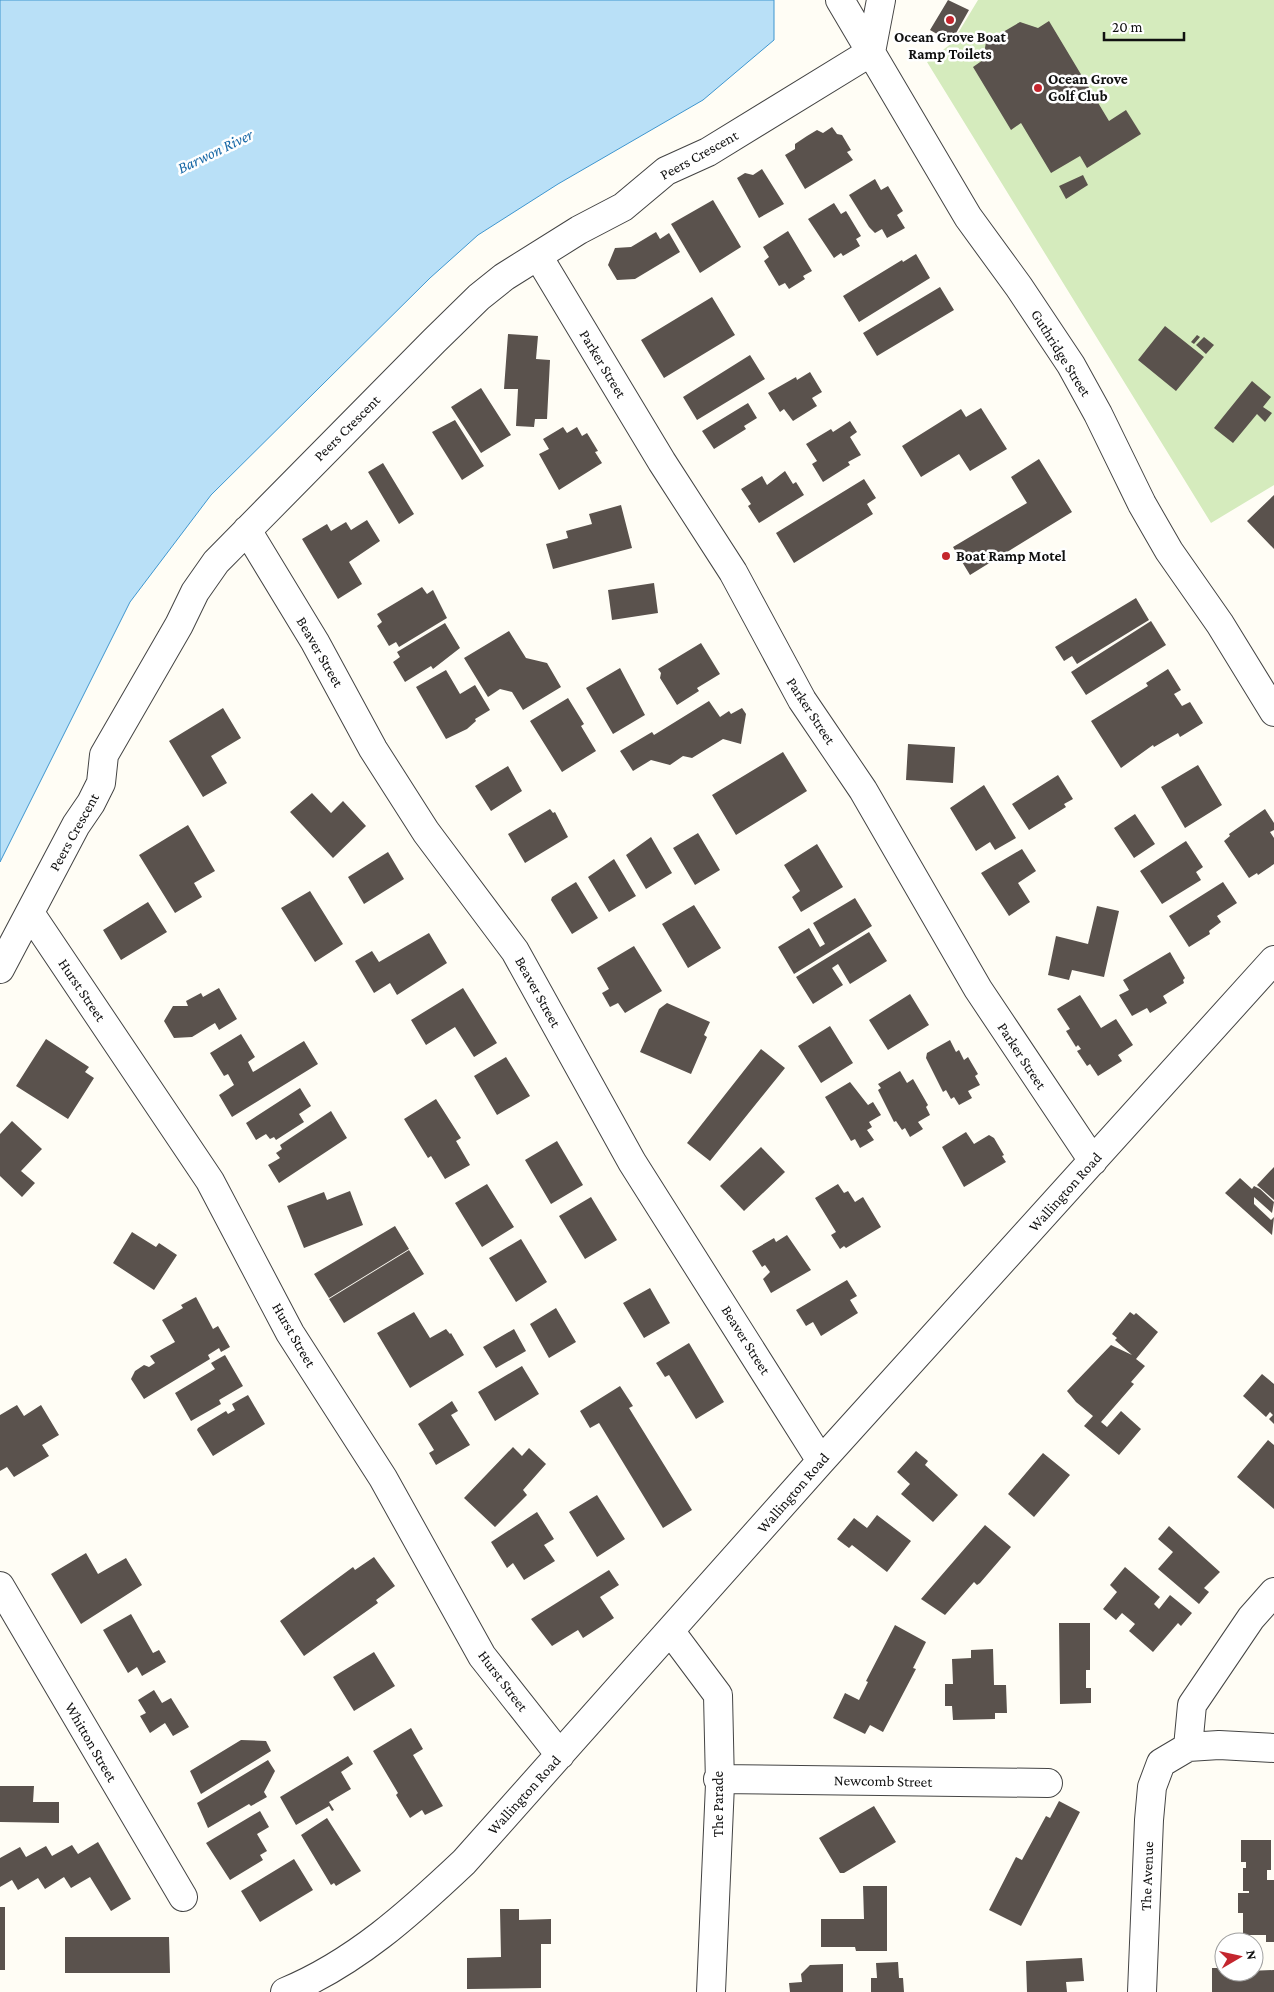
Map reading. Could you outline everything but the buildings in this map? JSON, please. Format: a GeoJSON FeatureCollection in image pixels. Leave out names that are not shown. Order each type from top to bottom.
{"type":"FeatureCollection","features":[{"type":"Feature","properties":{"kind":"street","name":"Guthridge Street"},"geometry":{"type":"LineString","coordinates":[[840,0],[968,218],[1019,287],[1071,365],[1098,414],[1142,504],[1169,552],[1220,624],[1274,712]]}},
{"type":"Feature","properties":{"kind":"street"},"geometry":{"type":"LineString","coordinates":[[871,52],[881,0]]}},
{"type":"Feature","properties":{"kind":"street","name":"Peers Crescent"},"geometry":{"type":"LineString","coordinates":[[0,969],[76,825],[91,803],[101,783],[104,755],[179,626],[195,592],[216,562],[246,530],[479,297],[504,277],[578,230],[623,207],[666,171],[708,152],[871,52]]}},
{"type":"Feature","properties":{"kind":"street","name":"Parker Street"},"geometry":{"type":"LineString","coordinates":[[538,256],[662,462],[733,572],[802,700],[863,790],[978,988],[1093,1161]]}},
{"type":"Feature","properties":{"kind":"street","name":"Beaver Street"},"geometry":{"type":"LineString","coordinates":[[246,530],[315,642],[373,749],[426,832],[515,951],[632,1162],[821,1461]]}},
{"type":"Feature","properties":{"kind":"street","name":"Hurst Street"},"geometry":{"type":"LineString","coordinates":[[30,913],[210,1181],[290,1333],[383,1478],[482,1656],[560,1755]]}},
{"type":"Feature","properties":{"kind":"street","name":"Wallington Road"},"geometry":{"type":"LineString","coordinates":[[285,1992],[347,1961],[405,1918],[464,1862],[671,1632],[821,1461],[1274,960]]}},
{"type":"Feature","properties":{"kind":"street","name":"Whitton Street"},"geometry":{"type":"LineString","coordinates":[[0,1586],[183,1897]]}},
{"type":"Feature","properties":{"kind":"street"},"geometry":{"type":"LineString","coordinates":[[1274,1592],[1251,1618],[1192,1704],[1188,1747],[1219,1745],[1274,1748]]}},
{"type":"Feature","properties":{"kind":"street","name":"The Parade"},"geometry":{"type":"LineString","coordinates":[[671,1632],[718,1695],[718,1779],[720,1784],[711,1992]]}},
{"type":"Feature","properties":{"kind":"street","name":"The Avenue"},"geometry":{"type":"LineString","coordinates":[[1142,1992],[1152,1787],[1161,1763],[1188,1747]]}},
{"type":"Feature","properties":{"kind":"street","name":"Newcomb Street"},"geometry":{"type":"LineString","coordinates":[[718,1779],[1048,1783]]}},
{"type":"Feature","properties":{"kind":"green space"},"geometry":{"type":"Polygon","coordinates":[[[978,0],[1274,0],[1274,485],[1211,523],[927,62],[952,43],[978,0]]]}},
{"type":"Feature","properties":{"kind":"water","name":"Barwon River"},"geometry":{"type":"Polygon","coordinates":[[[0,0],[774,0],[774,40],[703,100],[558,184],[478,235],[430,278],[211,495],[130,602],[0,862],[0,0]]]}},
{"type":"Feature","properties":{"kind":"place","name":"Ocean Grove Boat Ramp Toilets"},"geometry":{"type":"Point","coordinates":[950,20]}},
{"type":"Feature","properties":{"kind":"place","name":"Ocean Grove Golf Club"},"geometry":{"type":"Point","coordinates":[1038,88]}},
{"type":"Feature","properties":{"kind":"place","name":"Boat Ramp Motel"},"geometry":{"type":"Point","coordinates":[946,556]}}]}
